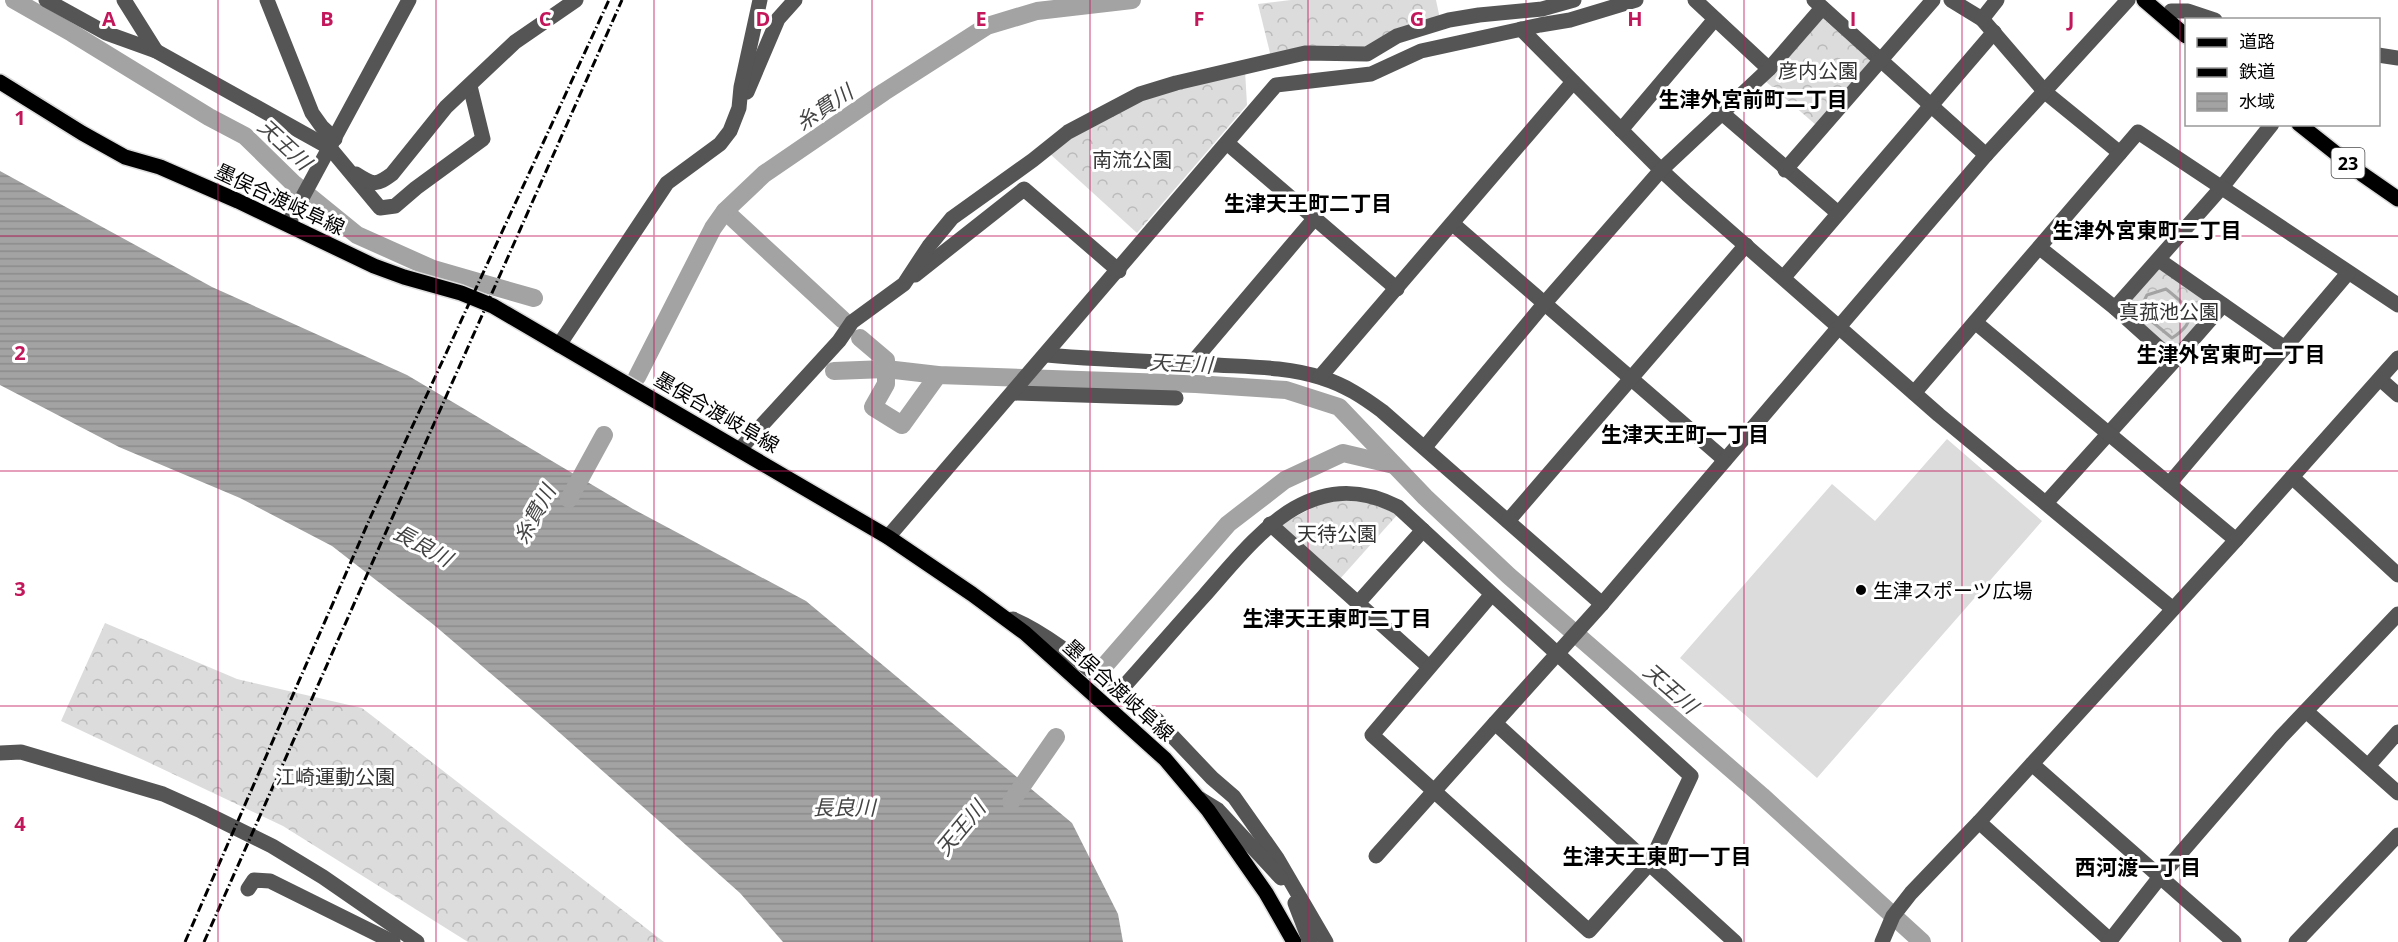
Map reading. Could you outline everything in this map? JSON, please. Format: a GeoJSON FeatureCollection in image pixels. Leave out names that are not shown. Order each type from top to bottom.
{"type":"FeatureCollection","features":[{"type":"Feature","properties":{"kind":"main road"},"geometry":{"type":"LineString","coordinates":[[2144,0],[2185,34]]}},
{"type":"Feature","properties":{"kind":"main road"},"geometry":{"type":"LineString","coordinates":[[2158,0],[2185,22]]}},
{"type":"Feature","properties":{"kind":"main road","name":"墨俣合渡岐阜線"},"geometry":{"type":"LineString","coordinates":[[0,82],[125,157],[160,167],[290,222],[374,266],[460,293],[493,306],[888,537],[1025,633],[1157,752],[1199,799],[1266,892],[1294,942]]}},
{"type":"Feature","properties":{"kind":"main road","name":"23"},"geometry":{"type":"LineString","coordinates":[[2302,126],[2398,200]]}},
{"type":"Feature","properties":{"kind":"main road","name":"23"},"geometry":{"type":"LineString","coordinates":[[2318,126],[2398,188]]}},
{"type":"Feature","properties":{"kind":"street"},"geometry":{"type":"LineString","coordinates":[[46,0],[106,33],[156,51],[333,143]]}},
{"type":"Feature","properties":{"kind":"street"},"geometry":{"type":"LineString","coordinates":[[124,0],[156,51]]}},
{"type":"Feature","properties":{"kind":"street"},"geometry":{"type":"LineString","coordinates":[[267,0],[312,113],[349,170],[380,208],[395,206],[483,139],[470,86]]}},
{"type":"Feature","properties":{"kind":"street"},"geometry":{"type":"LineString","coordinates":[[290,222],[408,0]]}},
{"type":"Feature","properties":{"kind":"street"},"geometry":{"type":"LineString","coordinates":[[349,170],[370,183],[380,182],[392,174],[446,107],[515,42],[576,0]]}},
{"type":"Feature","properties":{"kind":"street"},"geometry":{"type":"LineString","coordinates":[[740,108],[741,87],[760,0]]}},
{"type":"Feature","properties":{"kind":"street"},"geometry":{"type":"LineString","coordinates":[[559,345],[663,189],[681,171],[720,144],[730,130],[774,26],[795,0]]}},
{"type":"Feature","properties":{"kind":"street"},"geometry":{"type":"LineString","coordinates":[[904,284],[928,246],[952,218],[1068,132],[1140,94],[1176,83],[1305,53],[1367,54],[1398,36],[1449,20],[1542,9],[1574,0]]}},
{"type":"Feature","properties":{"kind":"street"},"geometry":{"type":"LineString","coordinates":[[888,537],[1045,358],[1276,85],[1371,74],[1421,51],[1570,20],[1636,0]]}},
{"type":"Feature","properties":{"kind":"street"},"geometry":{"type":"LineString","coordinates":[[1695,0],[1769,69]]}},
{"type":"Feature","properties":{"kind":"street"},"geometry":{"type":"LineString","coordinates":[[1785,170],[1933,0]]}},
{"type":"Feature","properties":{"kind":"street"},"geometry":{"type":"LineString","coordinates":[[1951,0],[1982,19],[2045,92],[2120,153]]}},
{"type":"Feature","properties":{"kind":"street"},"geometry":{"type":"LineString","coordinates":[[1982,19],[1997,0]]}},
{"type":"Feature","properties":{"kind":"street"},"geometry":{"type":"LineString","coordinates":[[1376,856],[1600,607],[1986,155],[2128,0]]}},
{"type":"Feature","properties":{"kind":"street"},"geometry":{"type":"LineString","coordinates":[[1542,9],[1555,11],[1595,4],[1599,11]]}},
{"type":"Feature","properties":{"kind":"street"},"geometry":{"type":"LineString","coordinates":[[1425,447],[1544,304],[1661,170],[1769,69],[1818,4],[1986,155]]}},
{"type":"Feature","properties":{"kind":"street"},"geometry":{"type":"LineString","coordinates":[[2171,11],[2188,11],[2209,18]]}},
{"type":"Feature","properties":{"kind":"street"},"geometry":{"type":"LineString","coordinates":[[1621,130],[1715,20]]}},
{"type":"Feature","properties":{"kind":"street"},"geometry":{"type":"LineString","coordinates":[[1521,29],[1661,170],[1914,393],[2173,609]]}},
{"type":"Feature","properties":{"kind":"street"},"geometry":{"type":"LineString","coordinates":[[1784,277],[1994,32]]}},
{"type":"Feature","properties":{"kind":"street"},"geometry":{"type":"LineString","coordinates":[[2380,55],[2398,58]]}},
{"type":"Feature","properties":{"kind":"street"},"geometry":{"type":"LineString","coordinates":[[1320,377],[1573,82]]}},
{"type":"Feature","properties":{"kind":"street"},"geometry":{"type":"LineString","coordinates":[[1722,113],[1785,170],[1838,213]]}},
{"type":"Feature","properties":{"kind":"street"},"geometry":{"type":"LineString","coordinates":[[2115,308],[2222,187],[2270,126]]}},
{"type":"Feature","properties":{"kind":"street"},"geometry":{"type":"LineString","coordinates":[[1914,393],[2138,132],[2398,305]]}},
{"type":"Feature","properties":{"kind":"street"},"geometry":{"type":"LineString","coordinates":[[1227,143],[1397,289]]}},
{"type":"Feature","properties":{"kind":"street"},"geometry":{"type":"LineString","coordinates":[[740,449],[839,341],[852,322],[1024,189],[1119,270]]}},
{"type":"Feature","properties":{"kind":"street"},"geometry":{"type":"LineString","coordinates":[[1191,364],[1314,219]]}},
{"type":"Feature","properties":{"kind":"street"},"geometry":{"type":"LineString","coordinates":[[1453,224],[1725,460]]}},
{"type":"Feature","properties":{"kind":"street"},"geometry":{"type":"LineString","coordinates":[[1508,521],[1746,245]]}},
{"type":"Feature","properties":{"kind":"street"},"geometry":{"type":"LineString","coordinates":[[2040,248],[2115,308],[2174,361]]}},
{"type":"Feature","properties":{"kind":"street"},"geometry":{"type":"LineString","coordinates":[[2158,260],[2285,348]]}},
{"type":"Feature","properties":{"kind":"street"},"geometry":{"type":"LineString","coordinates":[[2169,484],[2348,273]]}},
{"type":"Feature","properties":{"kind":"street"},"geometry":{"type":"LineString","coordinates":[[2046,503],[2223,305]]}},
{"type":"Feature","properties":{"kind":"street"},"geometry":{"type":"LineString","coordinates":[[1975,322],[2236,540]]}},
{"type":"Feature","properties":{"kind":"street"},"geometry":{"type":"LineString","coordinates":[[1045,358],[1252,367],[1320,377],[1357,392],[1425,447],[1600,607]]}},
{"type":"Feature","properties":{"kind":"street"},"geometry":{"type":"LineString","coordinates":[[1882,942],[1893,916],[1911,893],[1979,822],[2236,540],[2398,358]]}},
{"type":"Feature","properties":{"kind":"street"},"geometry":{"type":"LineString","coordinates":[[2380,379],[2398,395]]}},
{"type":"Feature","properties":{"kind":"street"},"geometry":{"type":"LineString","coordinates":[[1017,389],[1176,398]]}},
{"type":"Feature","properties":{"kind":"street"},"geometry":{"type":"LineString","coordinates":[[2292,477],[2398,575]]}},
{"type":"Feature","properties":{"kind":"street"},"geometry":{"type":"LineString","coordinates":[[1118,693],[1270,524],[1292,509],[1334,494],[1351,494],[1384,501],[1398,507],[1559,652],[1691,776],[1650,863],[1589,931],[1372,735],[1492,594]]}},
{"type":"Feature","properties":{"kind":"street"},"geometry":{"type":"LineString","coordinates":[[1270,524],[1429,667]]}},
{"type":"Feature","properties":{"kind":"street"},"geometry":{"type":"LineString","coordinates":[[1358,603],[1423,530]]}},
{"type":"Feature","properties":{"kind":"street"},"geometry":{"type":"LineString","coordinates":[[997,612],[1025,624],[1157,720],[1212,778],[1234,797],[1292,882],[1326,942]]}},
{"type":"Feature","properties":{"kind":"street"},"geometry":{"type":"LineString","coordinates":[[1979,822],[2110,941],[2160,877],[2281,737],[2395,625]]}},
{"type":"Feature","properties":{"kind":"street"},"geometry":{"type":"LineString","coordinates":[[2306,711],[2398,793]]}},
{"type":"Feature","properties":{"kind":"street"},"geometry":{"type":"LineString","coordinates":[[1495,723],[1735,942]]}},
{"type":"Feature","properties":{"kind":"street"},"geometry":{"type":"LineString","coordinates":[[2368,766],[2398,732]]}},
{"type":"Feature","properties":{"kind":"street"},"geometry":{"type":"LineString","coordinates":[[0,753],[21,752],[163,794],[201,811],[272,846],[323,877],[417,942]]}},
{"type":"Feature","properties":{"kind":"street"},"geometry":{"type":"LineString","coordinates":[[2032,764],[2234,942]]}},
{"type":"Feature","properties":{"kind":"street"},"geometry":{"type":"LineString","coordinates":[[1199,799],[1218,810],[1282,879],[1292,882]]}},
{"type":"Feature","properties":{"kind":"street"},"geometry":{"type":"LineString","coordinates":[[2296,942],[2398,836]]}},
{"type":"Feature","properties":{"kind":"street"},"geometry":{"type":"LineString","coordinates":[[248,889],[254,880],[270,881],[376,938],[393,942]]}},
{"type":"Feature","properties":{"kind":"street"},"geometry":{"type":"LineString","coordinates":[[1292,882],[1292,894],[1310,942]]}},
{"type":"Feature","properties":{"kind":"green space"},"geometry":{"type":"Polygon","coordinates":[[[1291,0],[1436,0],[1440,19],[1371,49],[1271,57],[1258,4],[1291,0]]]}},
{"type":"Feature","properties":{"kind":"green space","name":"彦内公園"},"geometry":{"type":"Polygon","coordinates":[[[1820,16],[1872,61],[1816,125],[1764,80],[1820,16]]]}},
{"type":"Feature","properties":{"kind":"green space","name":"南流公園"},"geometry":{"type":"Polygon","coordinates":[[[1245,70],[1247,105],[1137,233],[1049,153],[1073,131],[1139,98],[1245,70]]]}},
{"type":"Feature","properties":{"kind":"green space","name":"真菰池公園"},"geometry":{"type":"Polygon","coordinates":[[[2160,266],[2218,308],[2175,357],[2120,312],[2160,266]]]}},
{"type":"Feature","properties":{"kind":"green space","name":"生津スポーツ広場"},"geometry":{"type":"Polygon","coordinates":[[[1947,439],[2042,521],[1817,778],[1680,658],[1832,484],[1875,521],[1947,439]]]}},
{"type":"Feature","properties":{"kind":"green space","name":"天待公園"},"geometry":{"type":"Polygon","coordinates":[[[1341,498],[1364,501],[1398,514],[1339,580],[1279,525],[1322,503],[1341,498]]]}},
{"type":"Feature","properties":{"kind":"green space","name":"江崎運動公園"},"geometry":{"type":"Polygon","coordinates":[[[105,623],[237,679],[362,708],[664,942],[468,942],[283,826],[61,721],[105,623]]]}},
{"type":"Feature","properties":{"kind":"water","name":"長良川"},"geometry":{"type":"Polygon","coordinates":[[[0,171],[212,287],[407,375],[633,509],[806,601],[1072,823],[1118,914],[1123,942],[783,942],[740,893],[552,726],[434,625],[332,546],[240,498],[119,447],[0,385],[0,171]]]}},
{"type":"Feature","properties":{"kind":"waterway","name":"天王川"},"geometry":{"type":"LineString","coordinates":[[14,0],[209,117],[245,136],[293,183],[357,235],[433,269],[534,298]]}},
{"type":"Feature","properties":{"kind":"waterway","name":"糸貫川"},"geometry":{"type":"LineString","coordinates":[[637,377],[713,228],[725,211],[764,174],[884,92],[987,26],[1037,11],[1132,0]]}},
{"type":"Feature","properties":{"kind":"waterway"},"geometry":{"type":"LineString","coordinates":[[725,211],[843,320]]}},
{"type":"Feature","properties":{"kind":"waterway"},"geometry":{"type":"LineString","coordinates":[[2166,289],[2185,307],[2189,318],[2182,331],[2172,338],[2139,311],[2147,295],[2166,289]]}},
{"type":"Feature","properties":{"kind":"waterway","name":"天王川"},"geometry":{"type":"LineString","coordinates":[[860,338],[886,360],[886,384],[873,407],[902,425],[938,375]]}},
{"type":"Feature","properties":{"kind":"waterway","name":"天王川"},"geometry":{"type":"LineString","coordinates":[[834,371],[886,369],[938,375],[1196,384],[1286,390],[1339,407],[1425,497],[1509,576],[1762,796],[1922,942]]}},
{"type":"Feature","properties":{"kind":"waterway","name":"糸貫川"},"geometry":{"type":"LineString","coordinates":[[569,499],[604,435]]}},
{"type":"Feature","properties":{"kind":"waterway","name":"天王川"},"geometry":{"type":"LineString","coordinates":[[1100,671],[1228,524],[1285,480],[1343,453],[1394,465]]}},
{"type":"Feature","properties":{"kind":"waterway","name":"天王川"},"geometry":{"type":"LineString","coordinates":[[1011,802],[1056,737]]}},
{"type":"Feature","properties":{"kind":"railway"},"geometry":{"type":"LineString","coordinates":[[185,942],[371,516],[609,0]]}},
{"type":"Feature","properties":{"kind":"railway"},"geometry":{"type":"LineString","coordinates":[[204,942],[622,0]]}},
{"type":"Feature","properties":{"kind":"place","name":"生津スポーツ広場"},"geometry":{"type":"Point","coordinates":[1861,590]}},
{"type":"Feature","properties":{"kind":"district","name":"生津外宮前町二丁目"},"geometry":{"type":"Point","coordinates":[1753,99]}},
{"type":"Feature","properties":{"kind":"district","name":"生津天王町二丁目"},"geometry":{"type":"Point","coordinates":[1308,203]}},
{"type":"Feature","properties":{"kind":"district","name":"生津外宮東町二丁目"},"geometry":{"type":"Point","coordinates":[2147,230]}},
{"type":"Feature","properties":{"kind":"district","name":"生津外宮東町一丁目"},"geometry":{"type":"Point","coordinates":[2231,354]}},
{"type":"Feature","properties":{"kind":"district","name":"生津天王町一丁目"},"geometry":{"type":"Point","coordinates":[1685,434]}},
{"type":"Feature","properties":{"kind":"district","name":"生津天王東町二丁目"},"geometry":{"type":"Point","coordinates":[1337,618]}},
{"type":"Feature","properties":{"kind":"district","name":"生津天王東町一丁目"},"geometry":{"type":"Point","coordinates":[1657,856]}},
{"type":"Feature","properties":{"kind":"district","name":"西河渡一丁目"},"geometry":{"type":"Point","coordinates":[2138,867]}}]}
